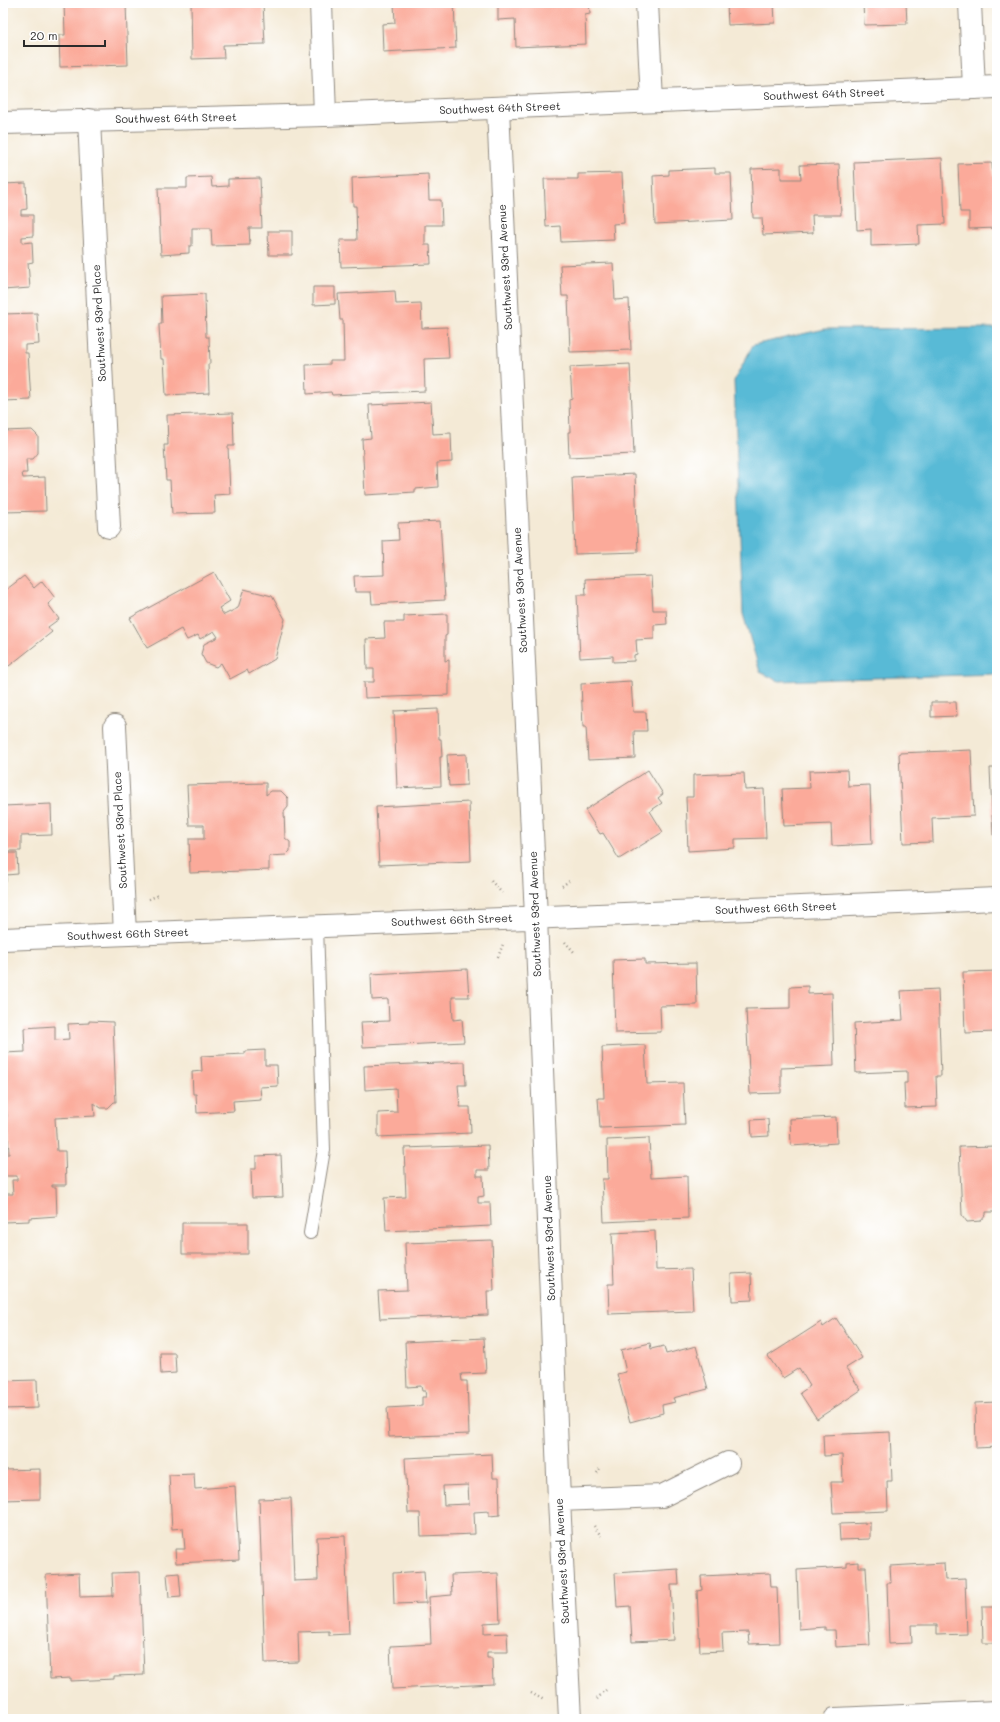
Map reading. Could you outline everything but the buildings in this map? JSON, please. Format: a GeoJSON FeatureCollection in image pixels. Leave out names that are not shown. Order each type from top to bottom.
{"type":"FeatureCollection","features":[{"type":"Feature","properties":{"kind":"street"},"geometry":{"type":"LineString","coordinates":[[322,3],[325,115]]}},
{"type":"Feature","properties":{"kind":"street"},"geometry":{"type":"LineString","coordinates":[[648,3],[652,101]]}},
{"type":"Feature","properties":{"kind":"street"},"geometry":{"type":"LineString","coordinates":[[970,3],[974,88]]}},
{"type":"Feature","properties":{"kind":"street","name":"Southwest 64th Street"},"geometry":{"type":"LineString","coordinates":[[3,123],[498,109],[652,101],[997,87]]}},
{"type":"Feature","properties":{"kind":"street","name":"Southwest 93rd Avenue"},"geometry":{"type":"LineString","coordinates":[[498,109],[536,917],[559,1500],[570,1719]]}},
{"type":"Feature","properties":{"kind":"street","name":"Southwest 93rd Place"},"geometry":{"type":"LineString","coordinates":[[89,120],[109,526]]}},
{"type":"Feature","properties":{"kind":"street","name":"Southwest 93rd Place"},"geometry":{"type":"LineString","coordinates":[[115,726],[125,934]]}},
{"type":"Feature","properties":{"kind":"street","name":"Southwest 66th Street"},"geometry":{"type":"LineString","coordinates":[[3,939],[317,925],[997,899]]}},
{"type":"Feature","properties":{"kind":"street"},"geometry":{"type":"LineString","coordinates":[[559,1500],[662,1496],[728,1463]]}},
{"type":"Feature","properties":{"kind":"street"},"geometry":{"type":"LineString","coordinates":[[835,1719],[946,1717],[997,1712]]}},
{"type":"Feature","properties":{"kind":"lane"},"geometry":{"type":"LineString","coordinates":[[310,1233],[324,1150],[317,925]]}},
{"type":"Feature","properties":{"kind":"path"},"geometry":{"type":"LineString","coordinates":[[491,881],[502,893]]}},
{"type":"Feature","properties":{"kind":"path"},"geometry":{"type":"LineString","coordinates":[[562,886],[568,881]]}},
{"type":"Feature","properties":{"kind":"path"},"geometry":{"type":"LineString","coordinates":[[145,901],[159,895]]}},
{"type":"Feature","properties":{"kind":"path"},"geometry":{"type":"LineString","coordinates":[[498,957],[505,940]]}},
{"type":"Feature","properties":{"kind":"path"},"geometry":{"type":"LineString","coordinates":[[565,941],[574,952]]}},
{"type":"Feature","properties":{"kind":"path"},"geometry":{"type":"LineString","coordinates":[[594,1526],[601,1536]]}},
{"type":"Feature","properties":{"kind":"path"},"geometry":{"type":"LineString","coordinates":[[597,1699],[606,1690]]}},
{"type":"Feature","properties":{"kind":"path"},"geometry":{"type":"LineString","coordinates":[[531,1693],[544,1701]]}},
{"type":"Feature","properties":{"kind":"water"},"geometry":{"type":"Polygon","coordinates":[[[997,328],[997,674],[779,681],[760,672],[743,614],[734,381],[753,345],[825,329],[997,328]]]}}]}
